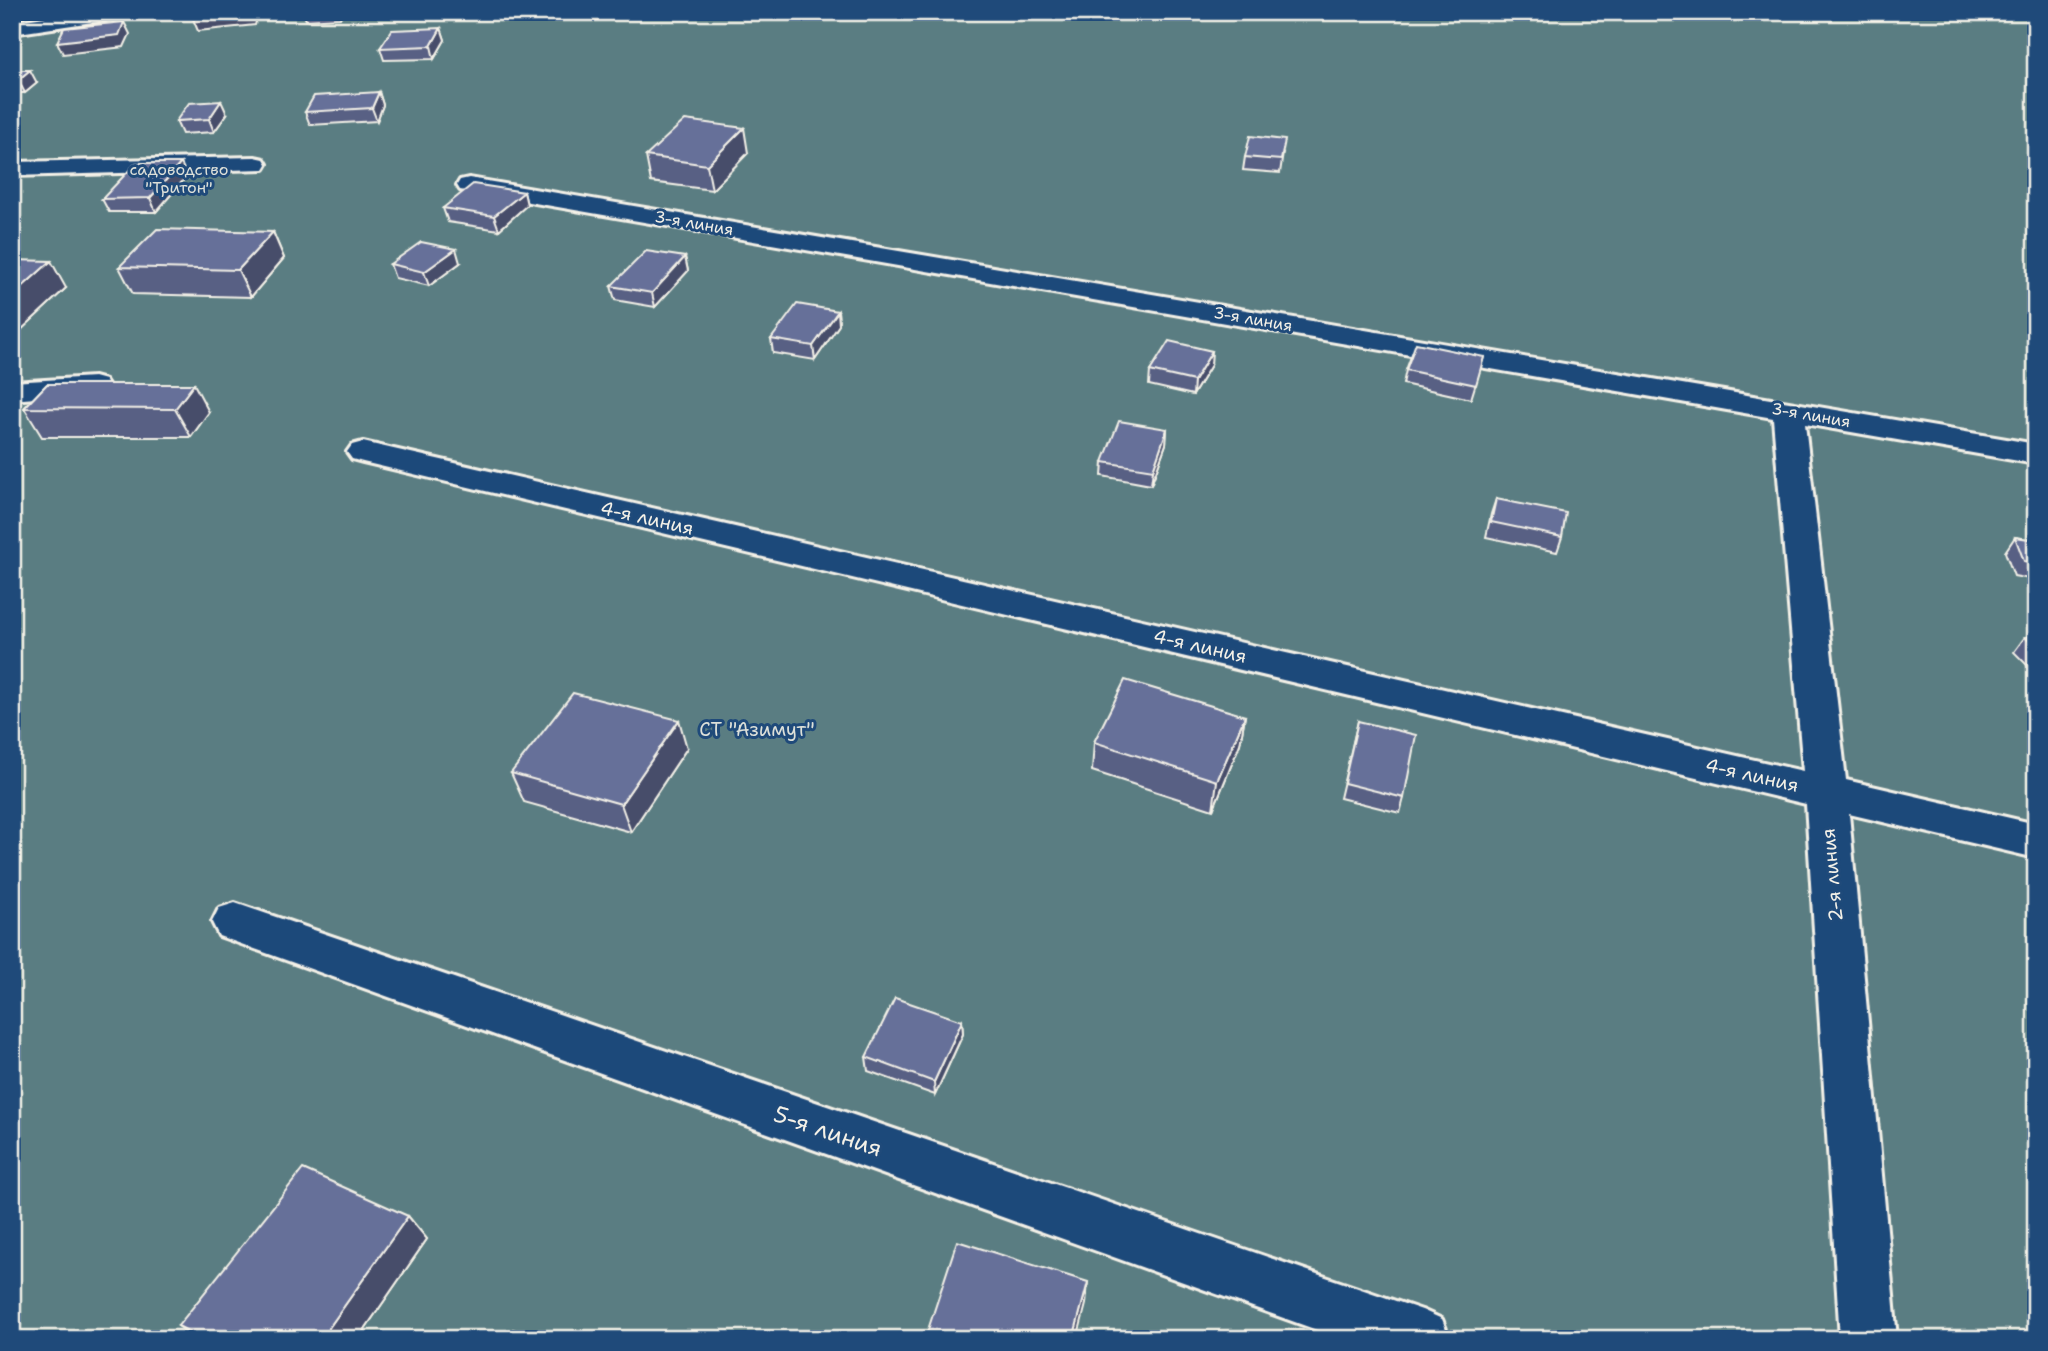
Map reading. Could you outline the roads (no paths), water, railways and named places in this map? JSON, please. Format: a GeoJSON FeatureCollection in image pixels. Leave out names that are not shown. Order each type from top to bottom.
{"type":"FeatureCollection","features":[{"type":"Feature","properties":{"kind":"street"},"geometry":{"type":"LineString","coordinates":[[12,27],[119,12]]}},
{"type":"Feature","properties":{"kind":"street"},"geometry":{"type":"LineString","coordinates":[[12,169],[255,164]]}},
{"type":"Feature","properties":{"kind":"street","name":"3-я линия"},"geometry":{"type":"LineString","coordinates":[[469,185],[2036,454]]}},
{"type":"Feature","properties":{"kind":"street"},"geometry":{"type":"LineString","coordinates":[[12,391],[118,385]]}},
{"type":"Feature","properties":{"kind":"street","name":"2-я линия"},"geometry":{"type":"LineString","coordinates":[[1788,411],[1826,792],[1869,1339]]}},
{"type":"Feature","properties":{"kind":"street","name":"4-я линия"},"geometry":{"type":"LineString","coordinates":[[363,452],[2036,841]]}},
{"type":"Feature","properties":{"kind":"street","name":"5-я линия"},"geometry":{"type":"LineString","coordinates":[[235,922],[1422,1339]]}},
{"type":"Feature","properties":{"kind":"park label","name":"садоводство \"Тритон\""},"geometry":{"type":"Point","coordinates":[179,178]}},
{"type":"Feature","properties":{"kind":"park label","name":"СТ \"Азимут\""},"geometry":{"type":"Point","coordinates":[757,729]}}]}
